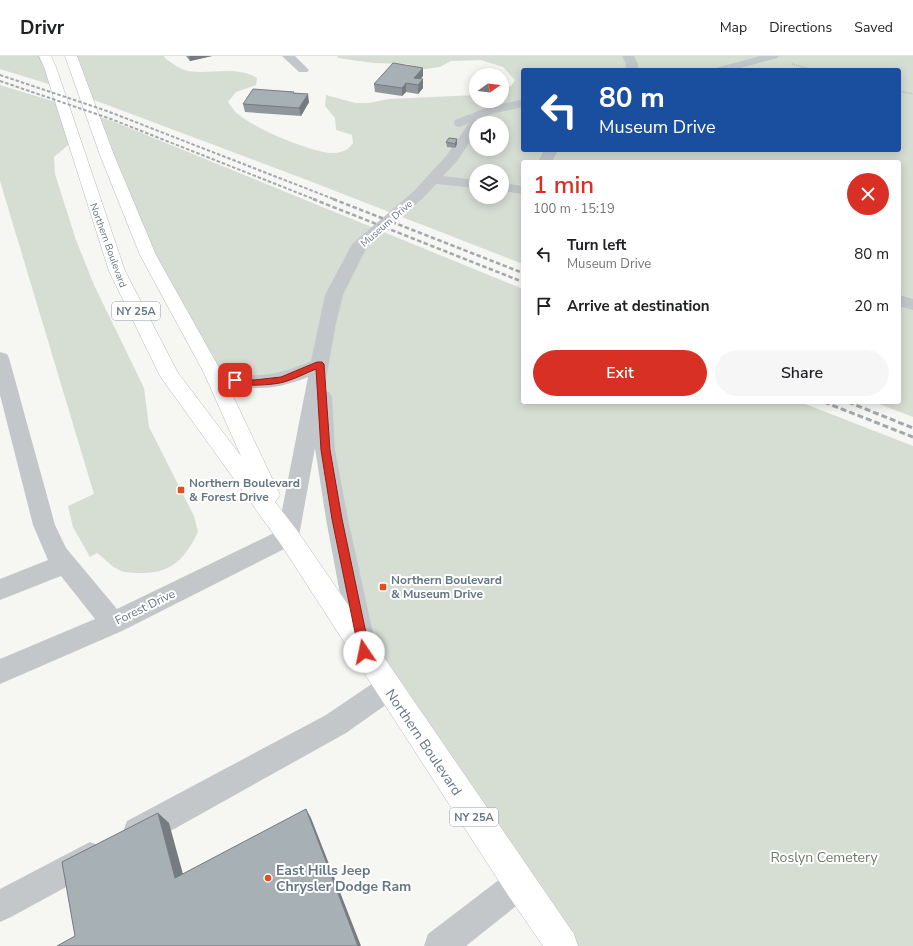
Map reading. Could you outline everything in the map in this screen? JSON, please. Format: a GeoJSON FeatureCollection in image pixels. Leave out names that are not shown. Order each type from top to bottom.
{"type":"FeatureCollection","features":[{"type":"Feature","properties":{"kind":"main road","name":"Northern Boulevard"},"geometry":{"type":"LineString","coordinates":[[45,56],[50,67],[117,271],[141,322],[170,376],[288,536],[388,688],[562,946]]}},
{"type":"Feature","properties":{"kind":"main road","name":"Northern Boulevard"},"geometry":{"type":"LineString","coordinates":[[71,56],[107,155],[148,254],[212,373],[288,536]]}},
{"type":"Feature","properties":{"kind":"street"},"geometry":{"type":"LineString","coordinates":[[288,56],[303,70]]}},
{"type":"Feature","properties":{"kind":"street"},"geometry":{"type":"LineString","coordinates":[[628,56],[632,64],[631,68]]}},
{"type":"Feature","properties":{"kind":"street"},"geometry":{"type":"LineString","coordinates":[[728,68],[773,56]]}},
{"type":"Feature","properties":{"kind":"street","name":"Museum Drive"},"geometry":{"type":"LineString","coordinates":[[450,136],[459,124],[469,118],[521,103]]}},
{"type":"Feature","properties":{"kind":"street","name":"Museum Drive"},"geometry":{"type":"LineString","coordinates":[[484,116],[489,111]]}},
{"type":"Feature","properties":{"kind":"street","name":"Museum Drive"},"geometry":{"type":"LineString","coordinates":[[288,536],[327,323],[334,295],[356,250],[366,238],[410,202],[433,179],[452,158],[469,133]]}},
{"type":"Feature","properties":{"kind":"street"},"geometry":{"type":"LineString","coordinates":[[439,154],[433,179],[469,183]]}},
{"type":"Feature","properties":{"kind":"street"},"geometry":{"type":"LineString","coordinates":[[509,188],[521,190]]}},
{"type":"Feature","properties":{"kind":"street"},"geometry":{"type":"LineString","coordinates":[[901,301],[913,305]]}},
{"type":"Feature","properties":{"kind":"street"},"geometry":{"type":"LineString","coordinates":[[0,358],[44,525],[57,554],[113,623]]}},
{"type":"Feature","properties":{"kind":"street"},"geometry":{"type":"LineString","coordinates":[[212,373],[235,380],[267,382],[282,380],[320,364],[325,450],[337,519],[364,652]]}},
{"type":"Feature","properties":{"kind":"street","name":"Forest Drive"},"geometry":{"type":"LineString","coordinates":[[0,672],[113,623],[288,536]]}},
{"type":"Feature","properties":{"kind":"street"},"geometry":{"type":"LineString","coordinates":[[0,590],[65,564]]}},
{"type":"Feature","properties":{"kind":"street"},"geometry":{"type":"LineString","coordinates":[[0,906],[336,724],[388,688]]}},
{"type":"Feature","properties":{"kind":"street"},"geometry":{"type":"LineString","coordinates":[[440,946],[519,884]]}},
{"type":"Feature","properties":{"kind":"path"},"geometry":{"type":"LineString","coordinates":[[901,91],[913,94]]}},
{"type":"Feature","properties":{"kind":"green space"},"geometry":{"type":"Polygon","coordinates":[[[0,56],[44,56],[55,86],[0,69],[0,56]]]}},
{"type":"Feature","properties":{"kind":"green space"},"geometry":{"type":"Polygon","coordinates":[[[71,56],[164,56],[177,66],[188,71],[232,71],[249,74],[257,78],[256,85],[236,92],[228,102],[237,113],[246,120],[285,140],[314,150],[336,153],[348,149],[353,143],[352,135],[336,130],[335,118],[325,106],[326,95],[355,103],[369,103],[389,99],[469,95],[469,108],[509,108],[509,86],[515,80],[509,74],[509,68],[504,68],[481,60],[451,61],[440,67],[425,69],[407,64],[373,63],[338,58],[337,56],[913,56],[913,417],[879,404],[901,404],[901,160],[521,160],[521,263],[307,180],[86,97],[71,56]]]}},
{"type":"Feature","properties":{"kind":"green space"},"geometry":{"type":"Polygon","coordinates":[[[0,85],[62,104],[73,141],[54,157],[55,174],[76,240],[94,285],[144,388],[149,427],[194,516],[198,532],[188,550],[169,568],[151,573],[134,573],[120,570],[97,553],[90,557],[73,527],[68,506],[94,494],[0,181],[0,85]]]}},
{"type":"Feature","properties":{"kind":"green space","name":"Roslyn Cemetery"},"geometry":{"type":"Polygon","coordinates":[[[93,115],[112,121],[521,288],[521,404],[805,404],[913,446],[913,946],[562,946],[368,650],[328,449],[322,364],[270,380],[213,372],[186,323],[93,115]]]}},
{"type":"Feature","properties":{"kind":"building"},"geometry":{"type":"Polygon","coordinates":[[[393,63],[423,68],[414,78],[423,79],[418,85],[406,83],[402,88],[374,84],[393,63]]]}},
{"type":"Feature","properties":{"kind":"building"},"geometry":{"type":"Polygon","coordinates":[[[253,89],[308,94],[299,108],[243,104],[253,89]]]}},
{"type":"Feature","properties":{"kind":"building"},"geometry":{"type":"Polygon","coordinates":[[[449,138],[457,139],[455,144],[446,142],[449,138]]]}},
{"type":"Feature","properties":{"kind":"building","name":"East Hills Jeep Chrysler Dodge Ram"},"geometry":{"type":"Polygon","coordinates":[[[306,809],[358,946],[57,946],[75,936],[62,862],[158,813],[175,878],[306,809]]]}},
{"type":"Feature","properties":{"kind":"railway"},"geometry":{"type":"LineString","coordinates":[[0,75],[107,111],[336,200]]}},
{"type":"Feature","properties":{"kind":"railway"},"geometry":{"type":"LineString","coordinates":[[0,81],[111,119],[316,200]]}},
{"type":"Feature","properties":{"kind":"railway"},"geometry":{"type":"LineString","coordinates":[[313,199],[521,281]]}},
{"type":"Feature","properties":{"kind":"railway"},"geometry":{"type":"LineString","coordinates":[[333,199],[521,272]]}},
{"type":"Feature","properties":{"kind":"railway"},"geometry":{"type":"LineString","coordinates":[[829,404],[913,437]]}},
{"type":"Feature","properties":{"kind":"railway"},"geometry":{"type":"LineString","coordinates":[[853,404],[913,428]]}},
{"type":"Feature","properties":{"kind":"place","name":"Northern Boulevard & Forest Drive"},"geometry":{"type":"Point","coordinates":[181,490]}},
{"type":"Feature","properties":{"kind":"place","name":"Northern Boulevard & Museum Drive"},"geometry":{"type":"Point","coordinates":[383,587]}},
{"type":"Feature","properties":{"kind":"place","name":"East Hills Jeep Chrysler Dodge Ram"},"geometry":{"type":"Point","coordinates":[268,878]}},
{"type":"Feature","properties":{"kind":"route"},"geometry":{"type":"LineString","coordinates":[[235,380],[254,383],[282,380],[298,375],[320,364],[325,450],[337,519],[364,652]]}}]}
